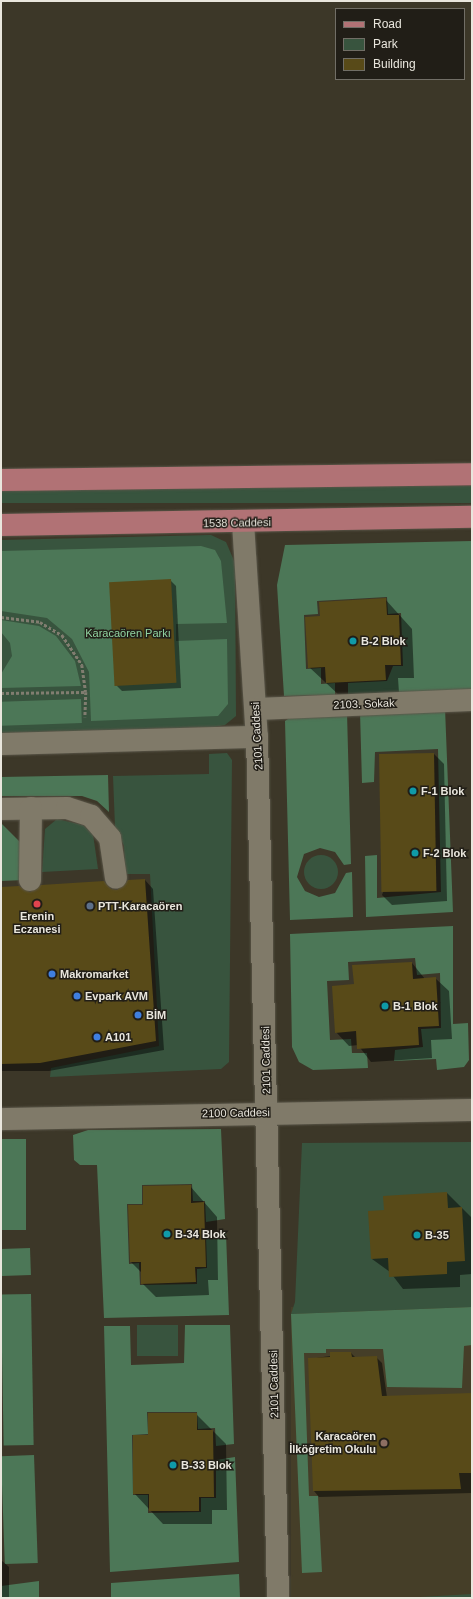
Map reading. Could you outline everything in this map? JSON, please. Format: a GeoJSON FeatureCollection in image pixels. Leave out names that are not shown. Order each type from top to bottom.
{"type":"FeatureCollection","features":[{"type":"Feature","properties":{"kind":"main road"},"geometry":{"type":"LineString","coordinates":[[1,480],[472,474]]}},
{"type":"Feature","properties":{"kind":"main road","name":"1538 Caddesi"},"geometry":{"type":"LineString","coordinates":[[1,525],[242,523],[472,517]]}},
{"type":"Feature","properties":{"kind":"street","name":"2101 Caddesi"},"geometry":{"type":"LineString","coordinates":[[242,523],[257,737],[278,1598]]}},
{"type":"Feature","properties":{"kind":"street","name":"2103. Sokak"},"geometry":{"type":"LineString","coordinates":[[256,709],[472,700]]}},
{"type":"Feature","properties":{"kind":"street"},"geometry":{"type":"LineString","coordinates":[[1,744],[257,737]]}},
{"type":"Feature","properties":{"kind":"street"},"geometry":{"type":"LineString","coordinates":[[30,880],[31,808]]}},
{"type":"Feature","properties":{"kind":"street"},"geometry":{"type":"LineString","coordinates":[[1,809],[31,808],[77,810],[94,818],[114,846],[116,878]]}},
{"type":"Feature","properties":{"kind":"street","name":"2100 Caddesi"},"geometry":{"type":"LineString","coordinates":[[1,1119],[267,1112],[472,1110]]}},
{"type":"Feature","properties":{"kind":"path"},"geometry":{"type":"LineString","coordinates":[[1,617],[40,622],[62,634],[82,665],[86,692],[85,742]]}},
{"type":"Feature","properties":{"kind":"path"},"geometry":{"type":"LineString","coordinates":[[1,693],[86,692]]}},
{"type":"Feature","properties":{"kind":"shaded area","name":"Karacaören İlköğretim Okulu"},"geometry":{"type":"Polygon","coordinates":[[[291,1307],[472,1307],[472,1598],[291,1598],[291,1307]]]}},
{"type":"Feature","properties":{"kind":"green space"},"geometry":{"type":"Polygon","coordinates":[[[1,486],[472,486],[472,503],[1,503],[1,486]]]}},
{"type":"Feature","properties":{"kind":"green space","name":"Karacaören Parkı"},"geometry":{"type":"Polygon","coordinates":[[[211,535],[226,542],[235,563],[236,716],[225,725],[214,727],[1,733],[1,540],[211,535]]]}},
{"type":"Feature","properties":{"kind":"green space"},"geometry":{"type":"Polygon","coordinates":[[[472,541],[472,691],[348,694],[348,683],[387,681],[393,666],[403,666],[401,613],[388,614],[387,597],[317,601],[318,614],[304,615],[306,669],[321,668],[321,684],[335,683],[335,695],[284,696],[277,585],[285,545],[472,541]]]}},
{"type":"Feature","properties":{"kind":"green space","name":"Karacaören Parkı"},"geometry":{"type":"Polygon","coordinates":[[[201,546],[215,550],[221,561],[227,623],[176,624],[176,641],[227,639],[228,704],[218,716],[91,721],[89,672],[72,639],[47,618],[1,611],[1,551],[201,546]]]}},
{"type":"Feature","properties":{"kind":"green space"},"geometry":{"type":"Polygon","coordinates":[[[1,620],[39,626],[56,636],[75,661],[81,686],[1,688],[1,674],[12,656],[10,643],[1,632],[1,620]]]}},
{"type":"Feature","properties":{"kind":"green space"},"geometry":{"type":"Polygon","coordinates":[[[81,699],[82,723],[2,726],[1,702],[81,699]]]}},
{"type":"Feature","properties":{"kind":"green space"},"geometry":{"type":"Polygon","coordinates":[[[445,708],[453,912],[366,917],[365,856],[377,855],[377,898],[441,892],[438,749],[375,752],[374,782],[362,783],[360,712],[445,708]]]}},
{"type":"Feature","properties":{"kind":"green space"},"geometry":{"type":"Polygon","coordinates":[[[347,712],[351,864],[344,865],[335,852],[320,848],[304,854],[297,877],[305,891],[319,897],[335,893],[346,873],[352,872],[353,917],[290,920],[285,721],[297,713],[347,712]]]}},
{"type":"Feature","properties":{"kind":"green space"},"geometry":{"type":"Polygon","coordinates":[[[227,753],[232,760],[229,1062],[221,1069],[50,1077],[51,1068],[159,1046],[150,874],[125,874],[124,846],[115,827],[113,776],[209,774],[209,754],[227,753]]]}},
{"type":"Feature","properties":{"kind":"green space"},"geometry":{"type":"Polygon","coordinates":[[[108,775],[109,812],[97,801],[82,796],[1,796],[1,777],[108,775]]]}},
{"type":"Feature","properties":{"kind":"green space"},"geometry":{"type":"Polygon","coordinates":[[[57,819],[83,825],[93,834],[98,869],[42,872],[45,829],[57,819]]]}},
{"type":"Feature","properties":{"kind":"green space"},"geometry":{"type":"Polygon","coordinates":[[[1,823],[21,843],[24,880],[1,881],[1,823]]]}},
{"type":"Feature","properties":{"kind":"green space"},"geometry":{"type":"Polygon","coordinates":[[[321,855],[333,860],[338,872],[333,884],[321,889],[309,884],[304,872],[309,860],[321,855]]]}},
{"type":"Feature","properties":{"kind":"green space"},"geometry":{"type":"Polygon","coordinates":[[[453,926],[453,1024],[468,1023],[469,1060],[464,1067],[437,1070],[436,1059],[394,1061],[395,1050],[423,1047],[421,1029],[441,1028],[440,973],[417,975],[415,958],[348,962],[349,980],[327,981],[330,1040],[351,1039],[352,1053],[367,1053],[368,1068],[313,1070],[299,1062],[292,1047],[290,934],[453,926]]]}},
{"type":"Feature","properties":{"kind":"green space"},"geometry":{"type":"Polygon","coordinates":[[[221,1129],[225,1219],[206,1222],[205,1201],[193,1201],[192,1184],[142,1185],[142,1204],[127,1204],[129,1264],[139,1263],[140,1285],[197,1284],[197,1269],[207,1268],[206,1236],[226,1233],[229,1315],[104,1318],[97,1165],[80,1165],[74,1160],[73,1135],[88,1130],[221,1129]]]}},
{"type":"Feature","properties":{"kind":"green space"},"geometry":{"type":"Polygon","coordinates":[[[1,1139],[26,1139],[26,1230],[1,1230],[1,1139]]]}},
{"type":"Feature","properties":{"kind":"green space"},"geometry":{"type":"Polygon","coordinates":[[[472,1142],[472,1307],[291,1314],[295,1302],[302,1143],[472,1142]]]}},
{"type":"Feature","properties":{"kind":"green space"},"geometry":{"type":"Polygon","coordinates":[[[30,1248],[31,1275],[2,1276],[1,1249],[30,1248]]]}},
{"type":"Feature","properties":{"kind":"green space"},"geometry":{"type":"Polygon","coordinates":[[[31,1294],[34,1445],[4,1446],[1,1295],[31,1294]]]}},
{"type":"Feature","properties":{"kind":"green space"},"geometry":{"type":"Polygon","coordinates":[[[472,1307],[472,1345],[464,1346],[462,1388],[387,1387],[383,1349],[326,1349],[326,1353],[304,1353],[309,1496],[318,1496],[322,1572],[302,1573],[291,1314],[472,1307]]]}},
{"type":"Feature","properties":{"kind":"green space"},"geometry":{"type":"Polygon","coordinates":[[[137,1325],[178,1325],[178,1356],[137,1356],[137,1325]]]}},
{"type":"Feature","properties":{"kind":"green space"},"geometry":{"type":"Polygon","coordinates":[[[185,1325],[230,1325],[234,1444],[216,1446],[215,1428],[198,1429],[197,1412],[147,1412],[148,1434],[132,1435],[133,1495],[148,1495],[148,1513],[201,1512],[201,1498],[216,1498],[216,1460],[235,1457],[239,1562],[110,1572],[104,1326],[130,1326],[131,1365],[184,1363],[185,1325]]]}},
{"type":"Feature","properties":{"kind":"green space"},"geometry":{"type":"Polygon","coordinates":[[[34,1455],[38,1563],[5,1564],[1,1456],[34,1455]]]}},
{"type":"Feature","properties":{"kind":"green space"},"geometry":{"type":"Polygon","coordinates":[[[239,1574],[240,1598],[111,1598],[111,1583],[239,1574]]]}},
{"type":"Feature","properties":{"kind":"green space"},"geometry":{"type":"Polygon","coordinates":[[[39,1581],[39,1598],[1,1598],[1,1586],[39,1581]]]}},
{"type":"Feature","properties":{"kind":"green space"},"geometry":{"type":"Polygon","coordinates":[[[472,1594],[472,1598],[403,1598],[472,1594]]]}},
{"type":"Feature","properties":{"kind":"building"},"geometry":{"type":"Polygon","coordinates":[[[171,579],[176,683],[115,686],[109,582],[171,579]]]}},
{"type":"Feature","properties":{"kind":"building","name":"B-2 Blok"},"geometry":{"type":"Polygon","coordinates":[[[386,598],[387,615],[399,615],[401,665],[385,665],[386,680],[326,683],[325,667],[308,668],[305,617],[320,616],[319,602],[386,598]]]}},
{"type":"Feature","properties":{"kind":"building"},"geometry":{"type":"Polygon","coordinates":[[[434,753],[436,891],[381,892],[379,754],[434,753]]]}},
{"type":"Feature","properties":{"kind":"building","name":"Evpark AVM"},"geometry":{"type":"Polygon","coordinates":[[[145,879],[156,1041],[40,1063],[1,1064],[1,887],[19,886],[30,892],[41,885],[104,881],[111,889],[117,890],[128,880],[145,879]]]}},
{"type":"Feature","properties":{"kind":"building","name":"B-1 Blok"},"geometry":{"type":"Polygon","coordinates":[[[412,962],[413,979],[436,977],[439,1026],[418,1027],[419,1045],[357,1049],[356,1031],[335,1033],[332,986],[354,984],[352,965],[412,962]]]}},
{"type":"Feature","properties":{"kind":"building","name":"B-34 Blok"},"geometry":{"type":"Polygon","coordinates":[[[191,1185],[191,1203],[204,1202],[206,1267],[195,1267],[196,1282],[141,1284],[141,1262],[130,1262],[128,1205],[143,1205],[143,1186],[191,1185]]]}},
{"type":"Feature","properties":{"kind":"building","name":"B-35"},"geometry":{"type":"Polygon","coordinates":[[[447,1192],[448,1208],[462,1207],[465,1261],[447,1262],[447,1274],[389,1277],[388,1258],[371,1259],[368,1211],[384,1210],[383,1196],[447,1192]]]}},
{"type":"Feature","properties":{"kind":"building"},"geometry":{"type":"Polygon","coordinates":[[[330,1352],[351,1352],[352,1357],[377,1356],[382,1396],[472,1393],[472,1473],[459,1473],[461,1489],[313,1491],[308,1358],[330,1357],[330,1352]]]}},
{"type":"Feature","properties":{"kind":"building","name":"B-33 Blok"},"geometry":{"type":"Polygon","coordinates":[[[148,1413],[197,1413],[197,1430],[213,1430],[214,1497],[199,1497],[199,1511],[149,1511],[149,1494],[133,1494],[133,1435],[148,1435],[148,1413]]]}},
{"type":"Feature","properties":{"kind":"place","name":"B-2 Blok"},"geometry":{"type":"Point","coordinates":[353,641]}},
{"type":"Feature","properties":{"kind":"place","name":"F-1 Blok"},"geometry":{"type":"Point","coordinates":[413,791]}},
{"type":"Feature","properties":{"kind":"place","name":"F-2 Blok"},"geometry":{"type":"Point","coordinates":[415,853]}},
{"type":"Feature","properties":{"kind":"place","name":"Erenin Eczanesi"},"geometry":{"type":"Point","coordinates":[37,904]}},
{"type":"Feature","properties":{"kind":"place","name":"PTT-Karacaören"},"geometry":{"type":"Point","coordinates":[90,906]}},
{"type":"Feature","properties":{"kind":"place","name":"Makromarket"},"geometry":{"type":"Point","coordinates":[52,974]}},
{"type":"Feature","properties":{"kind":"place","name":"Evpark AVM"},"geometry":{"type":"Point","coordinates":[77,996]}},
{"type":"Feature","properties":{"kind":"place","name":"B-1 Blok"},"geometry":{"type":"Point","coordinates":[385,1006]}},
{"type":"Feature","properties":{"kind":"place","name":"BİM"},"geometry":{"type":"Point","coordinates":[138,1015]}},
{"type":"Feature","properties":{"kind":"place","name":"A101"},"geometry":{"type":"Point","coordinates":[97,1037]}},
{"type":"Feature","properties":{"kind":"place","name":"B-34 Blok"},"geometry":{"type":"Point","coordinates":[167,1234]}},
{"type":"Feature","properties":{"kind":"place","name":"B-35"},"geometry":{"type":"Point","coordinates":[417,1235]}},
{"type":"Feature","properties":{"kind":"place","name":"Karacaören İlköğretim Okulu"},"geometry":{"type":"Point","coordinates":[384,1443]}},
{"type":"Feature","properties":{"kind":"place","name":"B-33 Blok"},"geometry":{"type":"Point","coordinates":[173,1465]}}]}
